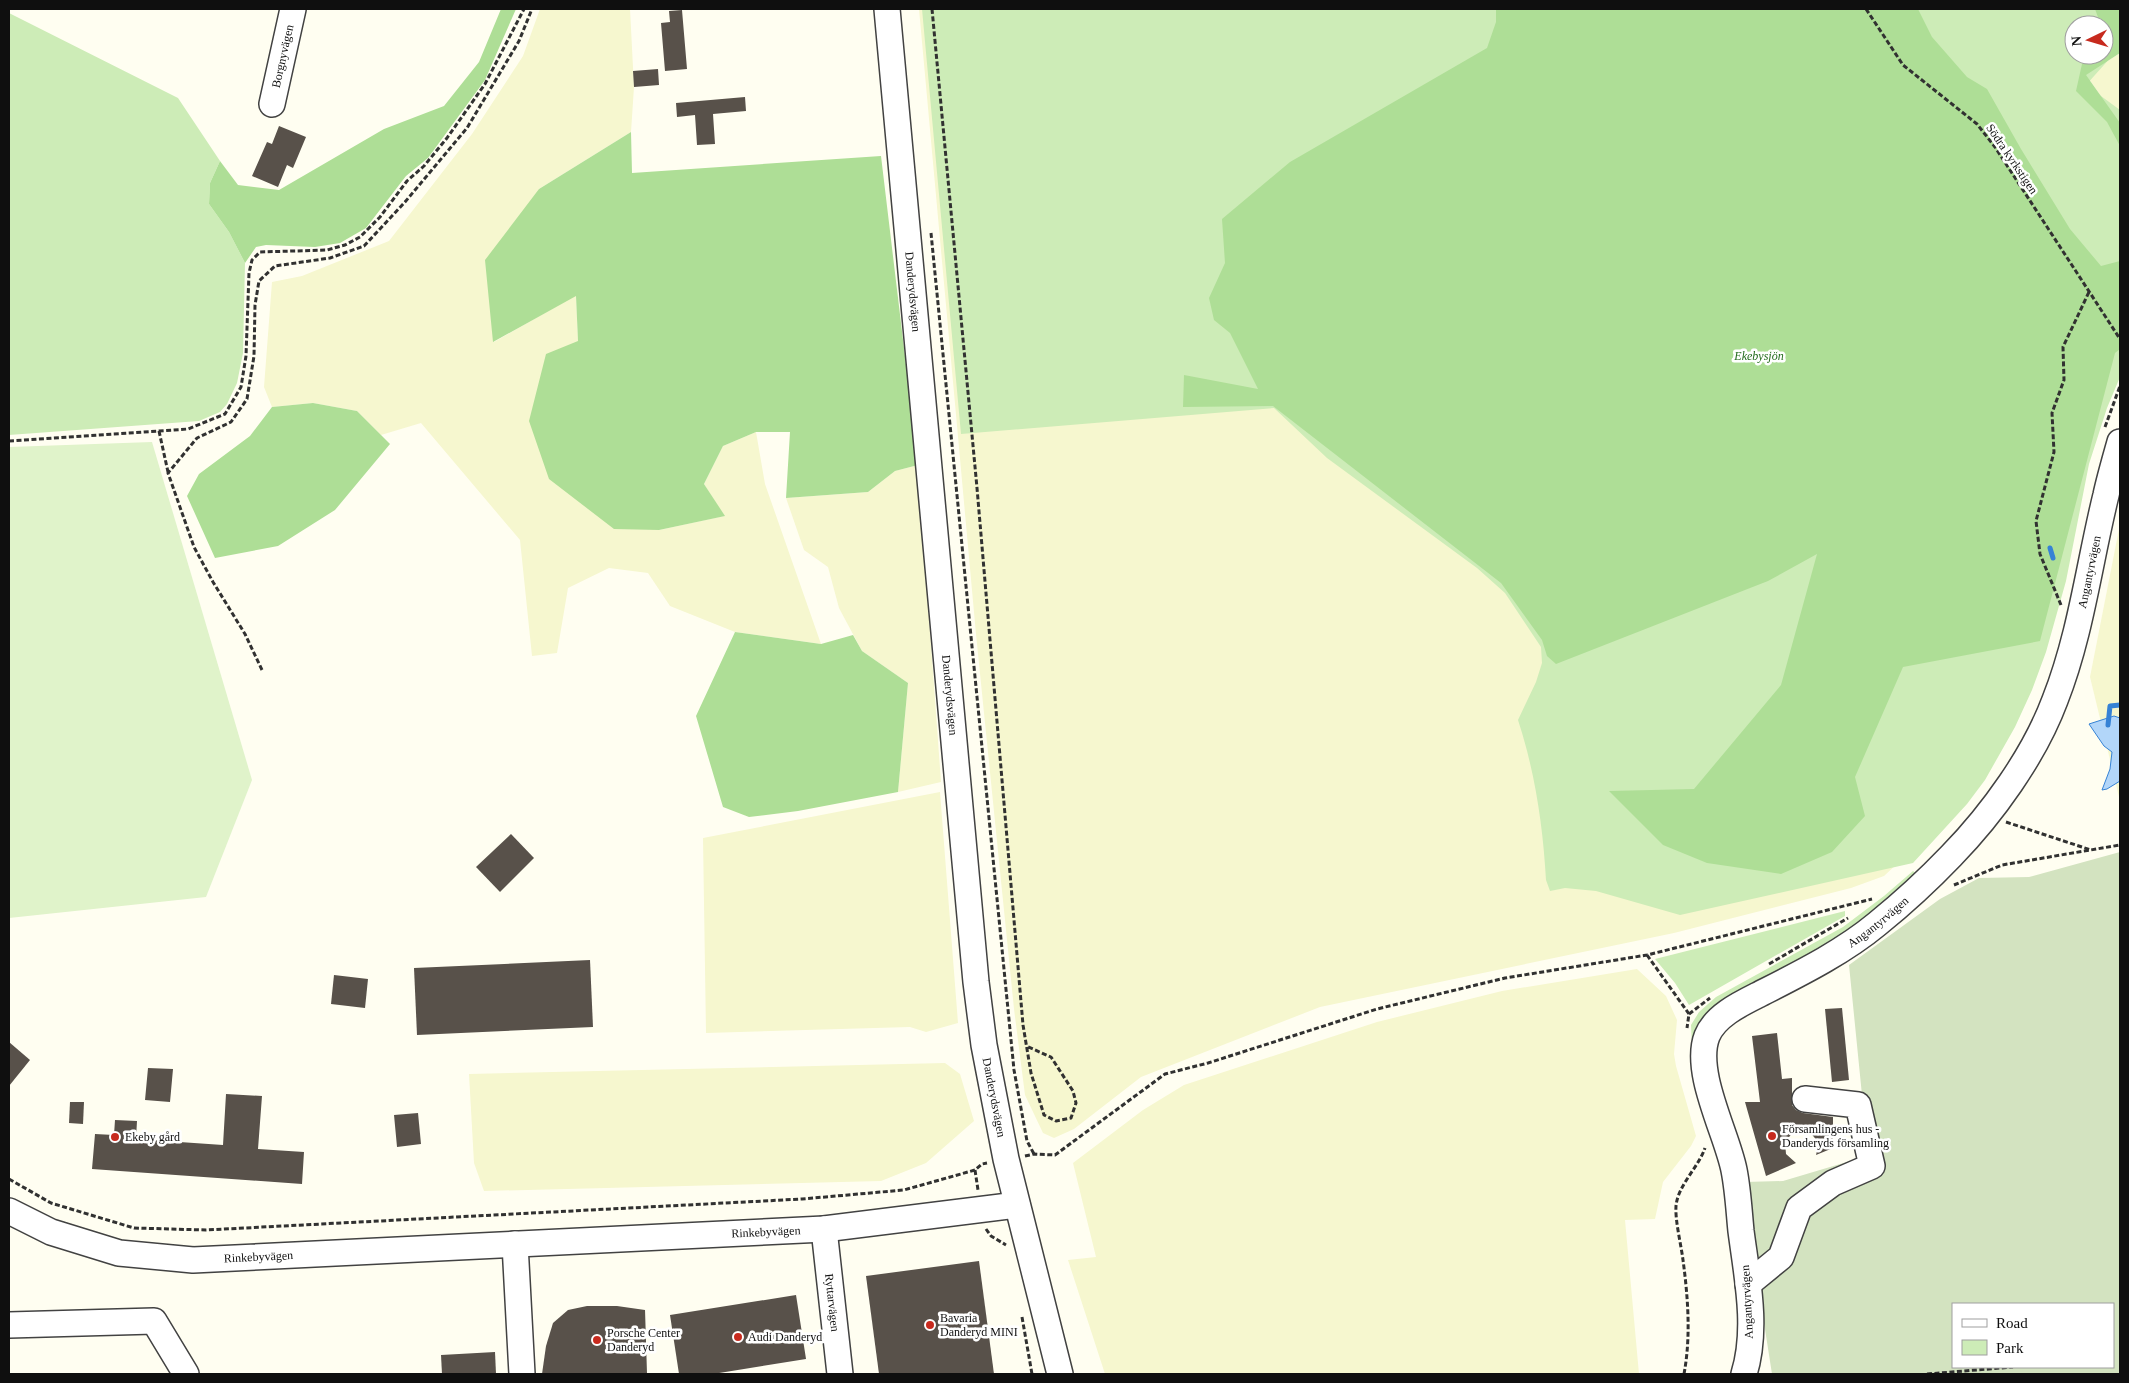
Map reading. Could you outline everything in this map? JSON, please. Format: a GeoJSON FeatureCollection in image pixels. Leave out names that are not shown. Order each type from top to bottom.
{"type":"FeatureCollection","features":[{"type":"Feature","properties":{"kind":"street","name":"Borgnyvägen"},"geometry":{"type":"LineString","coordinates":[[272,104],[293,9]]}},
{"type":"Feature","properties":{"kind":"street","name":"Danderydsvägen"},"geometry":{"type":"LineString","coordinates":[[887,9],[976,982],[992,1091],[1017,1205],[1060,1374]]}},
{"type":"Feature","properties":{"kind":"street","name":"Angantyrvägen"},"geometry":{"type":"LineString","coordinates":[[1744,1374],[1749,1351],[1750,1314],[1748,1284],[1734,1169],[1705,1070],[1703,1054],[1708,1035],[1721,1018],[1744,1003],[1805,971],[1876,925],[1927,879],[1987,816],[2028,754],[2055,702],[2086,594],[2105,496],[2112,435]]}},
{"type":"Feature","properties":{"kind":"street"},"geometry":{"type":"LineString","coordinates":[[1748,1284],[1781,1257],[1800,1208],[1833,1183],[1872,1166],[1858,1105],[1804,1099]]}},
{"type":"Feature","properties":{"kind":"street","name":"Rinkebyvägen"},"geometry":{"type":"LineString","coordinates":[[9,1211],[51,1232],[119,1253],[193,1260],[824,1229],[1017,1205]]}},
{"type":"Feature","properties":{"kind":"street","name":"Ryttarvägen"},"geometry":{"type":"LineString","coordinates":[[824,1229],[840,1374]]}},
{"type":"Feature","properties":{"kind":"street"},"geometry":{"type":"LineString","coordinates":[[515,1244],[522,1374]]}},
{"type":"Feature","properties":{"kind":"street"},"geometry":{"type":"LineString","coordinates":[[9,1325],[154,1321],[186,1374]]}},
{"type":"Feature","properties":{"kind":"path"},"geometry":{"type":"LineString","coordinates":[[9,441],[188,429],[225,414],[241,387],[246,356],[249,272],[252,260],[260,252],[271,250],[327,250],[345,245],[360,237],[380,217],[407,181],[424,166],[447,138],[485,84],[524,9]]}},
{"type":"Feature","properties":{"kind":"path"},"geometry":{"type":"LineString","coordinates":[[168,473],[197,438],[231,422],[247,399],[254,356],[255,305],[259,281],[276,266],[297,261],[330,258],[364,246],[405,202],[467,128],[519,41],[532,9]]}},
{"type":"Feature","properties":{"kind":"path"},"geometry":{"type":"LineString","coordinates":[[932,9],[977,488],[1026,1046],[1030,1073],[1044,1115],[1056,1121],[1071,1118],[1076,1103],[1072,1091],[1050,1057],[1026,1046]]}},
{"type":"Feature","properties":{"kind":"path","name":"Södra kyrkstigen"},"geometry":{"type":"LineString","coordinates":[[1866,9],[1903,65],[1977,124],[1995,147],[2120,339]]}},
{"type":"Feature","properties":{"kind":"path"},"geometry":{"type":"LineString","coordinates":[[930,232],[1014,1070],[1027,1141],[1034,1154],[1055,1155],[1165,1074],[1377,1009],[1505,978],[1647,955],[1871,900]]}},
{"type":"Feature","properties":{"kind":"path"},"geometry":{"type":"LineString","coordinates":[[2065,601],[2063,610],[2040,554],[2036,521],[2054,452],[2052,413],[2064,380],[2063,346],[2089,292]]}},
{"type":"Feature","properties":{"kind":"path"},"geometry":{"type":"LineString","coordinates":[[2112,435],[2120,386]]}},
{"type":"Feature","properties":{"kind":"path"},"geometry":{"type":"LineString","coordinates":[[159,430],[168,473],[194,547],[245,634],[262,670]]}},
{"type":"Feature","properties":{"kind":"path"},"geometry":{"type":"LineString","coordinates":[[1987,816],[2091,850]]}},
{"type":"Feature","properties":{"kind":"path"},"geometry":{"type":"LineString","coordinates":[[1927,879],[1937,887],[1949,887],[2002,865],[2120,845]]}},
{"type":"Feature","properties":{"kind":"path"},"geometry":{"type":"LineString","coordinates":[[1865,905],[1878,894]]}},
{"type":"Feature","properties":{"kind":"path"},"geometry":{"type":"LineString","coordinates":[[1768,964],[1852,915]]}},
{"type":"Feature","properties":{"kind":"path"},"geometry":{"type":"LineString","coordinates":[[1647,955],[1689,1014]]}},
{"type":"Feature","properties":{"kind":"path"},"geometry":{"type":"LineString","coordinates":[[1687,1032],[1689,1014],[1701,1003],[1718,993]]}},
{"type":"Feature","properties":{"kind":"path"},"geometry":{"type":"LineString","coordinates":[[1684,1374],[1689,1348],[1685,1269],[1676,1206],[1682,1189],[1701,1160],[1706,1145]]}},
{"type":"Feature","properties":{"kind":"path"},"geometry":{"type":"LineString","coordinates":[[9,1180],[51,1203],[134,1228],[188,1230],[802,1199],[904,1190],[976,1170],[981,1221],[991,1236],[1006,1245],[1009,1253]]}},
{"type":"Feature","properties":{"kind":"path"},"geometry":{"type":"LineString","coordinates":[[1022,1316],[1032,1374]]}},
{"type":"Feature","properties":{"kind":"path"},"geometry":{"type":"LineString","coordinates":[[1927,1374],[2001,1368]]}},
{"type":"Feature","properties":{"kind":"green space"},"geometry":{"type":"Polygon","coordinates":[[[501,9],[516,9],[485,80],[428,158],[406,176],[366,228],[340,243],[315,247],[266,245],[256,247],[245,263],[229,232],[209,204],[210,183],[220,161],[238,185],[279,190],[384,129],[444,106],[479,62],[501,9]]]}},
{"type":"Feature","properties":{"kind":"green space"},"geometry":{"type":"Polygon","coordinates":[[[540,9],[630,9],[634,87],[631,132],[539,189],[494,342],[576,295],[578,341],[659,530],[724,516],[704,484],[723,446],[756,432],[765,484],[821,644],[735,632],[670,606],[648,573],[609,568],[568,588],[557,653],[532,656],[520,540],[421,423],[381,435],[357,411],[313,403],[272,407],[264,387],[272,282],[302,276],[389,241],[472,134],[523,56],[540,9]]]}},
{"type":"Feature","properties":{"kind":"green space"},"geometry":{"type":"Polygon","coordinates":[[[919,9],[1208,9],[1273,406],[1928,835],[1884,876],[1851,888],[1674,933],[1320,1007],[1141,1077],[1074,1129],[1054,1138],[1043,1133],[1025,1095],[1014,1009],[976,634],[919,9]]]}},
{"type":"Feature","properties":{"kind":"green space","name":"Ekebysjön"},"geometry":{"type":"Polygon","coordinates":[[[922,9],[2120,9],[2114,44],[2114,15],[2064,15],[2064,65],[2104,65],[2086,85],[2120,110],[2120,377],[2107,408],[2089,464],[2066,581],[2046,652],[2032,690],[2015,727],[1985,780],[1967,804],[1913,863],[1680,915],[1596,891],[1565,888],[1550,891],[1546,880],[1543,840],[1534,779],[1518,720],[1536,682],[1542,663],[1541,647],[1505,593],[1477,568],[1327,458],[1274,408],[961,434],[922,9]]]}},
{"type":"Feature","properties":{"kind":"green space","name":"Ekebysjön"},"geometry":{"type":"Polygon","coordinates":[[[1496,9],[1918,9],[1932,37],[1967,77],[1987,89],[2070,229],[2101,266],[2120,261],[2120,349],[2115,353],[2040,641],[1903,667],[1855,777],[1865,816],[1832,852],[1781,874],[1707,863],[1663,845],[1609,791],[1694,789],[1781,685],[1817,554],[1768,581],[1556,664],[1547,656],[1542,640],[1501,583],[1273,406],[1183,407],[1184,375],[1258,389],[1230,333],[1214,320],[1209,298],[1225,263],[1222,219],[1290,162],[1487,48],[1496,22],[1496,9]]]}},
{"type":"Feature","properties":{"kind":"green space"},"geometry":{"type":"Polygon","coordinates":[[[2095,9],[2120,9],[2120,53],[2114,57],[2114,15],[2097,15],[2095,9]]]}},
{"type":"Feature","properties":{"kind":"green space"},"geometry":{"type":"Polygon","coordinates":[[[9,13],[178,98],[220,161],[210,183],[209,204],[229,232],[245,263],[243,353],[237,383],[227,404],[220,412],[199,421],[9,435],[9,13]]]}},
{"type":"Feature","properties":{"kind":"green space"},"geometry":{"type":"Polygon","coordinates":[[[2120,53],[2120,123],[2086,75],[2101,65],[2114,65],[2114,57],[2120,53]]]}},
{"type":"Feature","properties":{"kind":"green space"},"geometry":{"type":"Polygon","coordinates":[[[2082,65],[2101,65],[2086,75],[2120,123],[2120,146],[2107,122],[2076,91],[2082,65]]]}},
{"type":"Feature","properties":{"kind":"green space"},"geometry":{"type":"Polygon","coordinates":[[[631,132],[632,173],[881,156],[918,465],[895,471],[868,492],[786,498],[790,432],[756,432],[723,446],[704,484],[725,516],[659,530],[614,529],[549,479],[529,421],[546,354],[578,341],[576,296],[493,342],[485,260],[539,189],[631,132]]]}},
{"type":"Feature","properties":{"kind":"green space"},"geometry":{"type":"Polygon","coordinates":[[[313,403],[357,411],[390,444],[335,510],[278,546],[215,558],[187,496],[199,474],[250,436],[272,407],[313,403]]]}},
{"type":"Feature","properties":{"kind":"green space"},"geometry":{"type":"Polygon","coordinates":[[[152,442],[252,780],[206,897],[9,918],[9,447],[152,442]]]}},
{"type":"Feature","properties":{"kind":"green space"},"geometry":{"type":"Polygon","coordinates":[[[918,465],[941,782],[898,792],[908,683],[862,651],[839,608],[828,567],[804,550],[786,498],[868,492],[895,471],[918,465]]]}},
{"type":"Feature","properties":{"kind":"green space"},"geometry":{"type":"Polygon","coordinates":[[[2120,524],[2120,801],[2090,677],[2120,524]]]}},
{"type":"Feature","properties":{"kind":"green space"},"geometry":{"type":"Polygon","coordinates":[[[735,632],[821,644],[853,635],[862,651],[908,683],[898,792],[798,811],[749,817],[723,807],[696,716],[735,632]]]}},
{"type":"Feature","properties":{"kind":"green space"},"geometry":{"type":"Polygon","coordinates":[[[940,792],[958,1023],[926,1032],[910,1027],[706,1033],[703,838],[940,792]]]}},
{"type":"Feature","properties":{"kind":"green space"},"geometry":{"type":"Polygon","coordinates":[[[2120,852],[2120,1374],[1772,1374],[1752,1246],[1745,1182],[1783,1181],[1877,1153],[1865,1125],[1849,965],[1940,899],[1979,878],[2029,877],[2120,852]]]}},
{"type":"Feature","properties":{"kind":"green space"},"geometry":{"type":"Polygon","coordinates":[[[1913,871],[1918,875],[1864,923],[1715,1008],[1697,1026],[1692,1046],[1691,1025],[1699,1012],[1716,997],[1843,927],[1913,871]]]}},
{"type":"Feature","properties":{"kind":"green space"},"geometry":{"type":"Polygon","coordinates":[[[1845,911],[1845,916],[1689,1005],[1675,983],[1655,959],[1845,911]]]}},
{"type":"Feature","properties":{"kind":"green space"},"geometry":{"type":"Polygon","coordinates":[[[1637,969],[1666,996],[1677,1020],[1674,1054],[1696,1136],[1691,1146],[1663,1182],[1655,1219],[1625,1220],[1639,1374],[1105,1374],[1068,1260],[1096,1257],[1073,1163],[1143,1110],[1184,1085],[1377,1022],[1502,991],[1637,969]]]}},
{"type":"Feature","properties":{"kind":"green space"},"geometry":{"type":"Polygon","coordinates":[[[945,1063],[960,1074],[974,1121],[926,1163],[881,1181],[484,1191],[474,1163],[469,1074],[945,1063]]]}},
{"type":"Feature","properties":{"kind":"water"},"geometry":{"type":"Polygon","coordinates":[[[2114,716],[2120,718],[2120,781],[2102,790],[2110,769],[2112,752],[2104,746],[2089,724],[2114,716]]]}},
{"type":"Feature","properties":{"kind":"building"},"geometry":{"type":"Polygon","coordinates":[[[682,10],[687,69],[665,71],[661,23],[670,22],[669,11],[682,10]]]}},
{"type":"Feature","properties":{"kind":"building"},"geometry":{"type":"Polygon","coordinates":[[[658,69],[659,85],[634,87],[633,71],[658,69]]]}},
{"type":"Feature","properties":{"kind":"building"},"geometry":{"type":"Polygon","coordinates":[[[745,97],[746,111],[713,114],[715,144],[697,145],[695,115],[677,117],[676,103],[745,97]]]}},
{"type":"Feature","properties":{"kind":"building"},"geometry":{"type":"Polygon","coordinates":[[[279,126],[306,137],[293,168],[287,165],[278,187],[252,176],[267,142],[272,144],[279,126]]]}},
{"type":"Feature","properties":{"kind":"building"},"geometry":{"type":"Polygon","coordinates":[[[511,834],[534,858],[500,892],[476,867],[511,834]]]}},
{"type":"Feature","properties":{"kind":"building"},"geometry":{"type":"Polygon","coordinates":[[[590,960],[593,1027],[417,1035],[414,968],[590,960]]]}},
{"type":"Feature","properties":{"kind":"building"},"geometry":{"type":"Polygon","coordinates":[[[334,975],[368,979],[365,1008],[331,1004],[334,975]]]}},
{"type":"Feature","properties":{"kind":"building"},"geometry":{"type":"Polygon","coordinates":[[[1842,1008],[1849,1080],[1832,1082],[1825,1009],[1842,1008]]]}},
{"type":"Feature","properties":{"kind":"building","name":"Församlingens hus - Danderyds församling"},"geometry":{"type":"Polygon","coordinates":[[[1777,1033],[1782,1079],[1792,1078],[1792,1105],[1796,1110],[1803,1113],[1833,1117],[1833,1148],[1816,1155],[1819,1143],[1809,1131],[1794,1131],[1785,1142],[1786,1154],[1796,1163],[1766,1176],[1745,1102],[1760,1102],[1752,1036],[1777,1033]]]}},
{"type":"Feature","properties":{"kind":"building"},"geometry":{"type":"Polygon","coordinates":[[[9,1042],[30,1060],[9,1086],[9,1042]]]}},
{"type":"Feature","properties":{"kind":"building"},"geometry":{"type":"Polygon","coordinates":[[[148,1068],[173,1069],[170,1102],[145,1100],[148,1068]]]}},
{"type":"Feature","properties":{"kind":"building","name":"Ekeby gård"},"geometry":{"type":"Polygon","coordinates":[[[226,1094],[262,1096],[258,1149],[304,1152],[302,1184],[92,1169],[95,1134],[114,1135],[115,1120],[137,1121],[136,1139],[223,1145],[226,1094]]]}},
{"type":"Feature","properties":{"kind":"building"},"geometry":{"type":"Polygon","coordinates":[[[70,1102],[84,1102],[83,1124],[69,1123],[70,1102]]]}},
{"type":"Feature","properties":{"kind":"building"},"geometry":{"type":"Polygon","coordinates":[[[418,1113],[421,1144],[397,1147],[394,1115],[418,1113]]]}},
{"type":"Feature","properties":{"kind":"building","name":"Bavaria Danderyd MINI"},"geometry":{"type":"Polygon","coordinates":[[[979,1261],[994,1374],[879,1374],[866,1276],[979,1261]]]}},
{"type":"Feature","properties":{"kind":"building","name":"Audi Danderyd"},"geometry":{"type":"Polygon","coordinates":[[[796,1295],[806,1359],[713,1374],[679,1374],[670,1315],[796,1295]]]}},
{"type":"Feature","properties":{"kind":"building","name":"Porsche Center Danderyd"},"geometry":{"type":"Polygon","coordinates":[[[587,1306],[617,1306],[645,1310],[647,1374],[542,1374],[546,1346],[553,1323],[568,1310],[587,1306]]]}},
{"type":"Feature","properties":{"kind":"building"},"geometry":{"type":"Polygon","coordinates":[[[495,1352],[496,1374],[442,1374],[441,1355],[495,1352]]]}},
{"type":"Feature","properties":{"kind":"waterway"},"geometry":{"type":"LineString","coordinates":[[2050,548],[2053,558]]}},
{"type":"Feature","properties":{"kind":"waterway"},"geometry":{"type":"LineString","coordinates":[[2108,725],[2110,706],[2120,705]]}},
{"type":"Feature","properties":{"kind":"place","name":"Församlingens hus - Danderyds församling"},"geometry":{"type":"Point","coordinates":[1772,1136]}},
{"type":"Feature","properties":{"kind":"place","name":"Ekeby gård"},"geometry":{"type":"Point","coordinates":[115,1137]}},
{"type":"Feature","properties":{"kind":"place","name":"Bavaria Danderyd MINI"},"geometry":{"type":"Point","coordinates":[930,1325]}},
{"type":"Feature","properties":{"kind":"place","name":"Audi Danderyd"},"geometry":{"type":"Point","coordinates":[738,1337]}},
{"type":"Feature","properties":{"kind":"place","name":"Porsche Center Danderyd"},"geometry":{"type":"Point","coordinates":[597,1340]}}]}
